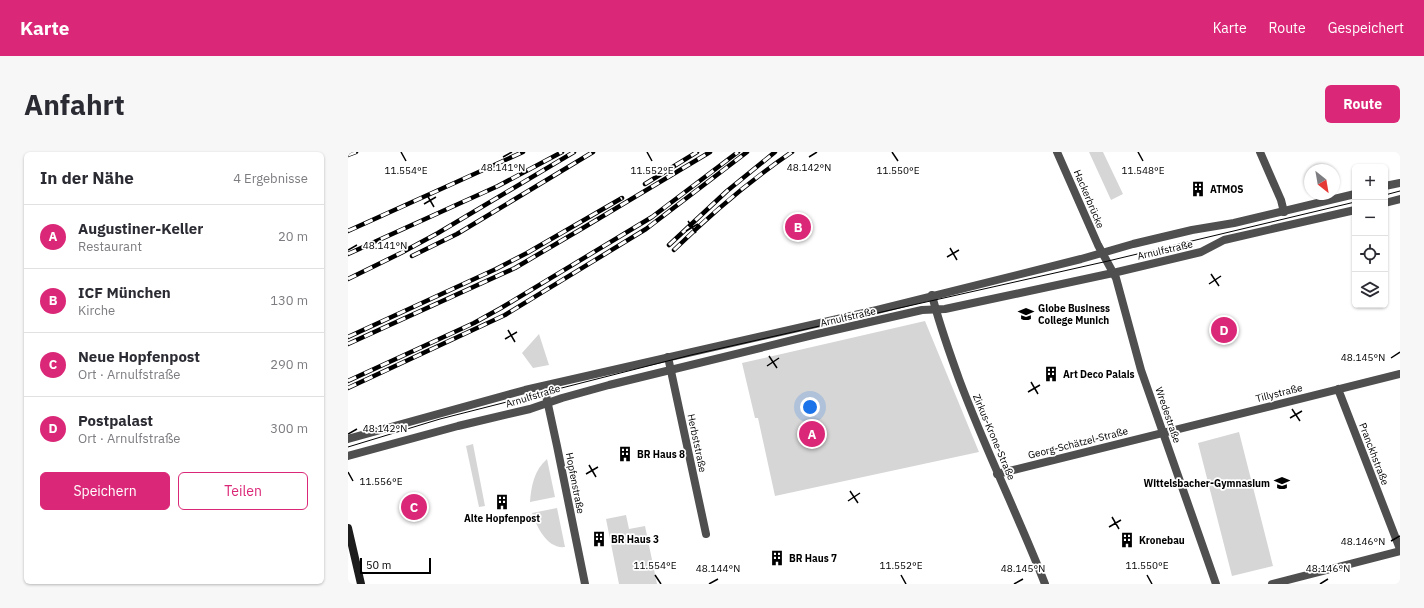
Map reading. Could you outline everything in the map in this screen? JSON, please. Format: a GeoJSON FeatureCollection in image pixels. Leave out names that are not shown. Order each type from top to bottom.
{"type":"FeatureCollection","features":[{"type":"Feature","properties":{"kind":"main road"},"geometry":{"type":"LineString","coordinates":[[348,528],[361,584]]}},
{"type":"Feature","properties":{"kind":"street"},"geometry":{"type":"LineString","coordinates":[[1260,152],[1281,200],[1284,212]]}},
{"type":"Feature","properties":{"kind":"street","name":"Hackerbrücke"},"geometry":{"type":"LineString","coordinates":[[1058,154],[1102,253]]}},
{"type":"Feature","properties":{"kind":"street"},"geometry":{"type":"LineString","coordinates":[[1388,185],[1400,183]]}},
{"type":"Feature","properties":{"kind":"street","name":"Arnulfstraße"},"geometry":{"type":"LineString","coordinates":[[348,440],[525,390],[824,322],[1133,244],[1192,230],[1284,212],[1352,195]]}},
{"type":"Feature","properties":{"kind":"street"},"geometry":{"type":"LineString","coordinates":[[1388,202],[1400,200]]}},
{"type":"Feature","properties":{"kind":"street","name":"Arnulfstraße"},"geometry":{"type":"LineString","coordinates":[[348,456],[458,426],[530,410],[562,398],[603,387],[813,335],[919,311],[952,307],[1113,273],[1201,252],[1224,240],[1352,211]]}},
{"type":"Feature","properties":{"kind":"street","name":"Wredestraße"},"geometry":{"type":"LineString","coordinates":[[1102,253],[1113,273],[1141,370],[1216,584]]}},
{"type":"Feature","properties":{"kind":"street","name":"Zirkus-Krone-Straße"},"geometry":{"type":"LineString","coordinates":[[932,295],[945,341],[959,378],[997,474],[1028,542],[1045,584]]}},
{"type":"Feature","properties":{"kind":"street","name":"Herbststraße"},"geometry":{"type":"LineString","coordinates":[[668,357],[706,534]]}},
{"type":"Feature","properties":{"kind":"street","name":"Tillystraße"},"geometry":{"type":"LineString","coordinates":[[1164,432],[1400,374]]}},
{"type":"Feature","properties":{"kind":"street","name":"Hopfenstraße"},"geometry":{"type":"LineString","coordinates":[[544,386],[584,584]]}},
{"type":"Feature","properties":{"kind":"street","name":"Pranckhstraße"},"geometry":{"type":"LineString","coordinates":[[1338,389],[1400,550]]}},
{"type":"Feature","properties":{"kind":"street","name":"Georg-Schätzel-Straße"},"geometry":{"type":"LineString","coordinates":[[997,474],[1164,432]]}},
{"type":"Feature","properties":{"kind":"street"},"geometry":{"type":"LineString","coordinates":[[1272,584],[1400,550]]}},
{"type":"Feature","properties":{"kind":"shaded area"},"geometry":{"type":"Polygon","coordinates":[[[1089,152],[1103,152],[1123,194],[1111,200],[1089,152]]]}},
{"type":"Feature","properties":{"kind":"shaded area"},"geometry":{"type":"Polygon","coordinates":[[[925,321],[979,452],[775,496],[758,418],[755,418],[742,363],[925,321]]]}},
{"type":"Feature","properties":{"kind":"shaded area"},"geometry":{"type":"Polygon","coordinates":[[[539,334],[549,365],[533,368],[522,353],[539,334]]]}},
{"type":"Feature","properties":{"kind":"shaded area"},"geometry":{"type":"Polygon","coordinates":[[[1239,432],[1273,566],[1232,576],[1198,443],[1239,432]]]}},
{"type":"Feature","properties":{"kind":"shaded area"},"geometry":{"type":"Polygon","coordinates":[[[473,444],[485,506],[479,507],[466,446],[473,444]]]}},
{"type":"Feature","properties":{"kind":"shaded area"},"geometry":{"type":"Polygon","coordinates":[[[547,459],[555,497],[530,502],[532,485],[536,473],[547,459]]]}},
{"type":"Feature","properties":{"kind":"shaded area"},"geometry":{"type":"Polygon","coordinates":[[[557,508],[565,547],[559,547],[548,541],[540,530],[532,513],[557,508]]]}},
{"type":"Feature","properties":{"kind":"shaded area"},"geometry":{"type":"Polygon","coordinates":[[[626,515],[629,529],[645,526],[657,584],[619,584],[606,519],[626,515]]]}},
{"type":"Feature","properties":{"kind":"tram line"},"geometry":{"type":"LineString","coordinates":[[1388,194],[1400,191]]}},
{"type":"Feature","properties":{"kind":"tram line"},"geometry":{"type":"LineString","coordinates":[[348,447],[440,419],[691,355],[1108,261],[1352,203]]}},
{"type":"Feature","properties":{"kind":"railway"},"geometry":{"type":"LineString","coordinates":[[348,155],[356,152]]}},
{"type":"Feature","properties":{"kind":"railway"},"geometry":{"type":"LineString","coordinates":[[348,231],[523,152]]}},
{"type":"Feature","properties":{"kind":"railway"},"geometry":{"type":"LineString","coordinates":[[348,254],[498,186],[562,152]]}},
{"type":"Feature","properties":{"kind":"railway"},"geometry":{"type":"LineString","coordinates":[[348,279],[438,233],[574,152]]}},
{"type":"Feature","properties":{"kind":"railway"},"geometry":{"type":"LineString","coordinates":[[412,256],[457,234],[593,152]]}},
{"type":"Feature","properties":{"kind":"railway"},"geometry":{"type":"LineString","coordinates":[[645,184],[697,152]]}},
{"type":"Feature","properties":{"kind":"railway"},"geometry":{"type":"LineString","coordinates":[[348,344],[515,268],[710,152]]}},
{"type":"Feature","properties":{"kind":"railway"},"geometry":{"type":"LineString","coordinates":[[348,381],[474,323],[501,308],[652,217],[738,152]]}},
{"type":"Feature","properties":{"kind":"railway"},"geometry":{"type":"LineString","coordinates":[[348,388],[505,315],[646,229],[747,152]]}},
{"type":"Feature","properties":{"kind":"railway"},"geometry":{"type":"LineString","coordinates":[[669,245],[727,191],[775,152]]}},
{"type":"Feature","properties":{"kind":"railway"},"geometry":{"type":"LineString","coordinates":[[674,250],[731,198],[792,152]]}},
{"type":"Feature","properties":{"kind":"railway"},"geometry":{"type":"LineString","coordinates":[[348,337],[496,269],[527,253],[622,198]]}},
{"type":"Feature","properties":{"kind":"place","name":"ATMOS"},"geometry":{"type":"Point","coordinates":[1198,189]}},
{"type":"Feature","properties":{"kind":"place","name":"ICF München"},"geometry":{"type":"Point","coordinates":[798,227]}},
{"type":"Feature","properties":{"kind":"place","name":"Globe Business College Munich"},"geometry":{"type":"Point","coordinates":[1026,314]}},
{"type":"Feature","properties":{"kind":"place","name":"Postpalast"},"geometry":{"type":"Point","coordinates":[1224,330]}},
{"type":"Feature","properties":{"kind":"place","name":"Art Deco Palais"},"geometry":{"type":"Point","coordinates":[1051,374]}},
{"type":"Feature","properties":{"kind":"place","name":"Augustiner-Keller"},"geometry":{"type":"Point","coordinates":[812,434]}},
{"type":"Feature","properties":{"kind":"place","name":"BR Haus 8"},"geometry":{"type":"Point","coordinates":[625,454]}},
{"type":"Feature","properties":{"kind":"place","name":"Wittelsbacher-Gymnasium"},"geometry":{"type":"Point","coordinates":[1282,483]}},
{"type":"Feature","properties":{"kind":"place","name":"Alte Hopfenpost"},"geometry":{"type":"Point","coordinates":[502,502]}},
{"type":"Feature","properties":{"kind":"place","name":"Neue Hopfenpost"},"geometry":{"type":"Point","coordinates":[414,507]}},
{"type":"Feature","properties":{"kind":"place","name":"BR Haus 3"},"geometry":{"type":"Point","coordinates":[599,539]}},
{"type":"Feature","properties":{"kind":"place","name":"Kronebau"},"geometry":{"type":"Point","coordinates":[1127,540]}},
{"type":"Feature","properties":{"kind":"place","name":"BR Haus 7"},"geometry":{"type":"Point","coordinates":[777,558]}}]}
